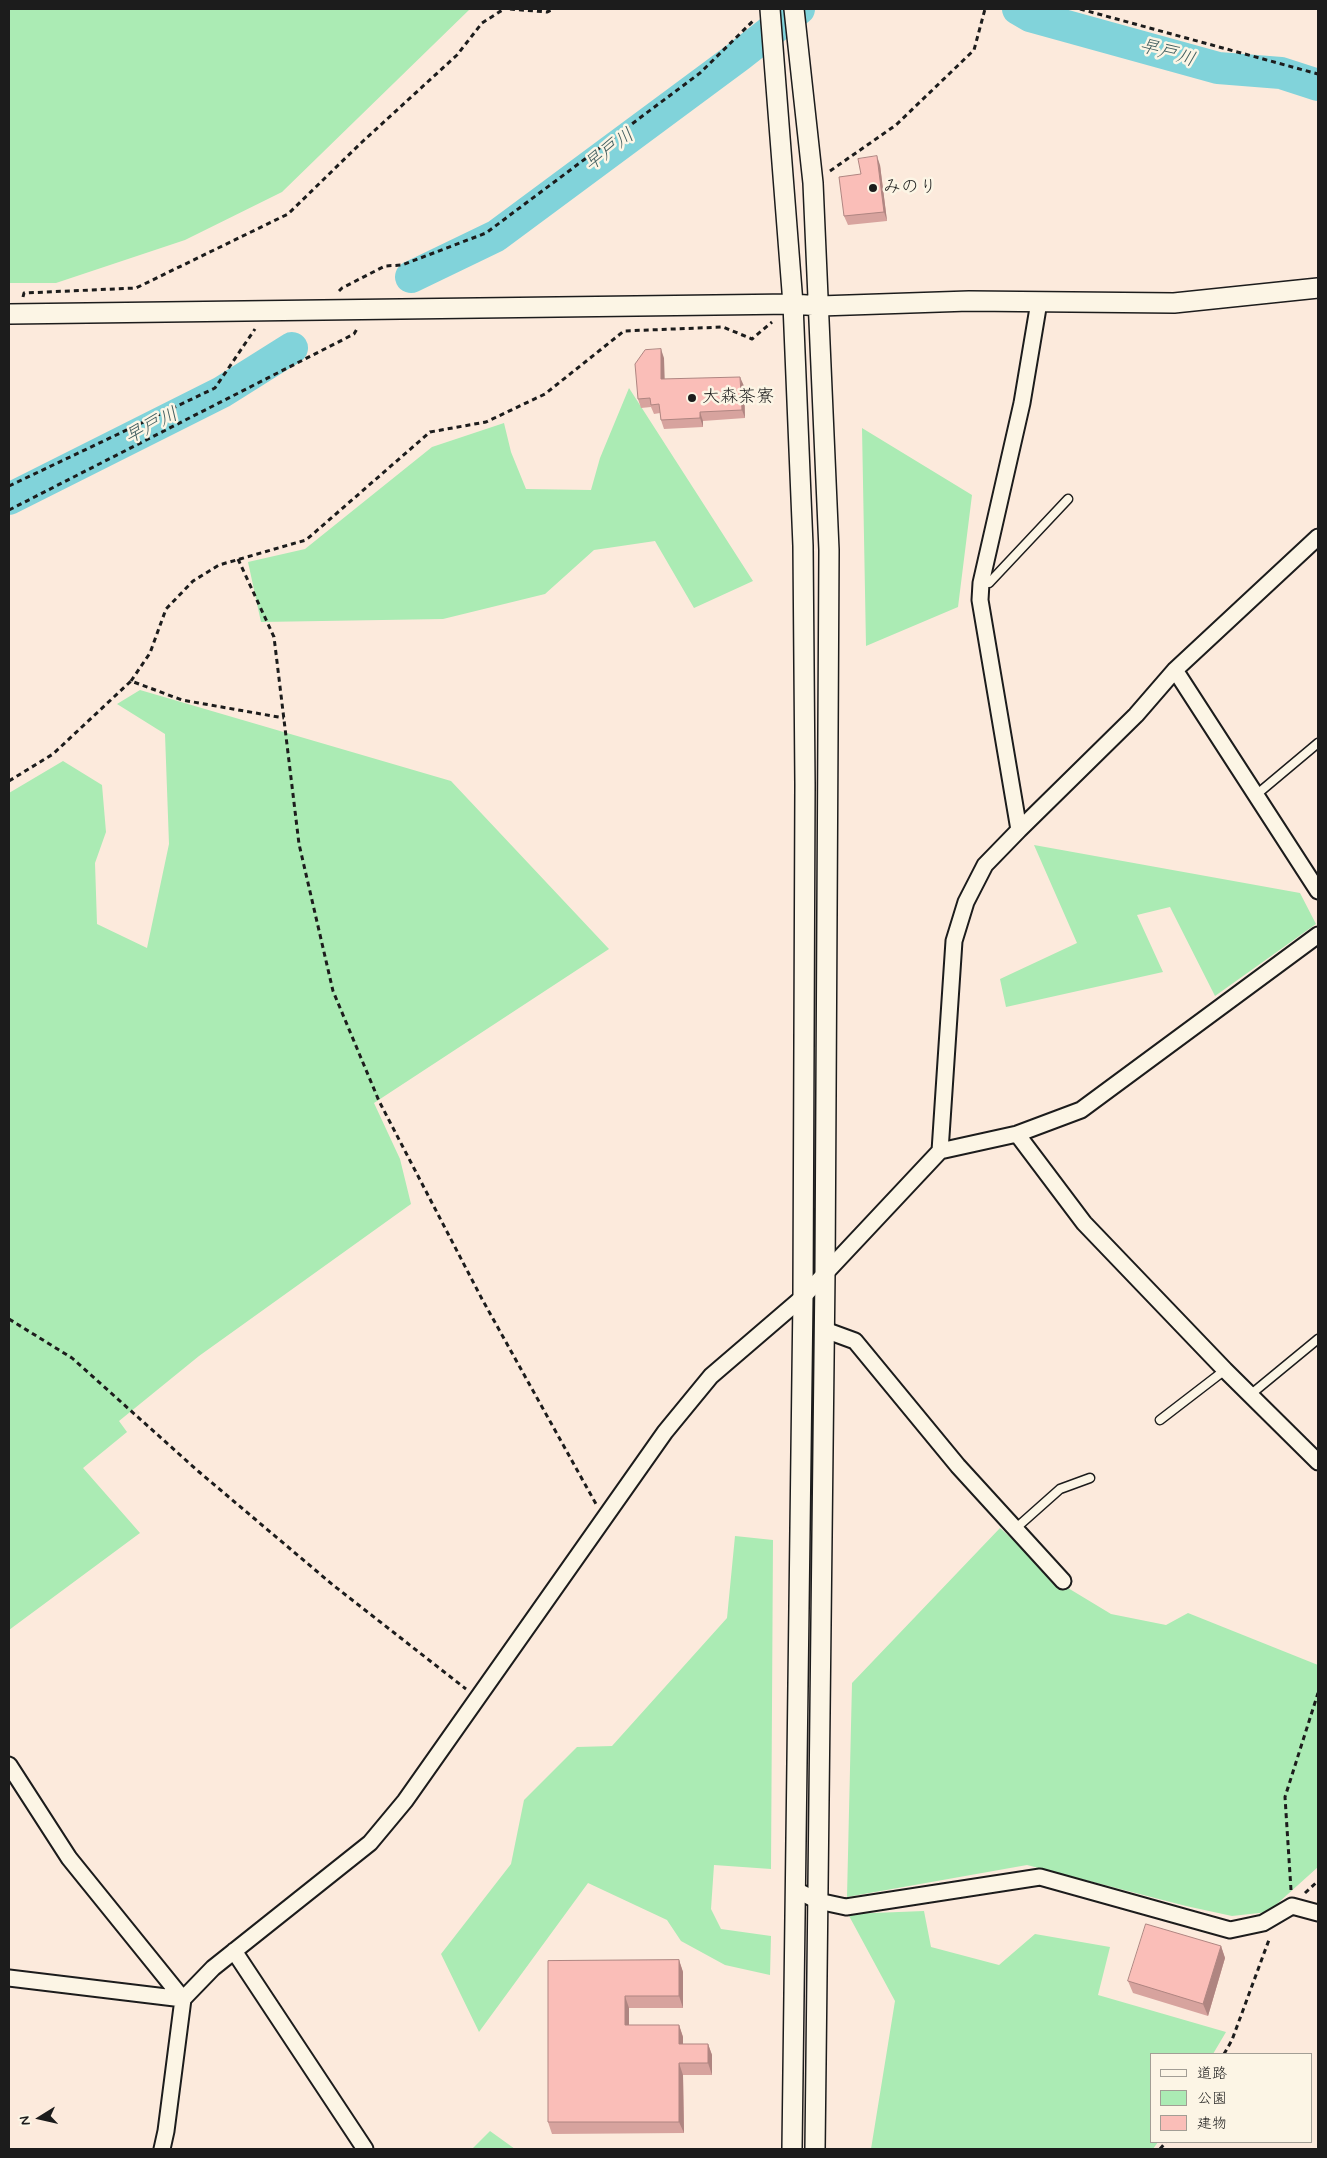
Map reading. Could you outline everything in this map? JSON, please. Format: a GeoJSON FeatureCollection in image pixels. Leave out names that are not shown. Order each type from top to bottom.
{"type":"FeatureCollection","features":[{"type":"Feature","properties":{"kind":"street"},"geometry":{"type":"LineString","coordinates":[[794,9],[813,182],[820,306],[829,550],[825,1330],[815,2149]]}},
{"type":"Feature","properties":{"kind":"street"},"geometry":{"type":"LineString","coordinates":[[764,12],[774,57],[793,304],[804,566],[803,1297],[792,2149]]}},
{"type":"Feature","properties":{"kind":"street"},"geometry":{"type":"LineString","coordinates":[[9,314],[793,304],[820,306],[969,301],[1174,303],[1318,288]]}},
{"type":"Feature","properties":{"kind":"street"},"geometry":{"type":"LineString","coordinates":[[1019,830],[980,600],[981,583],[1022,403],[1039,302]]}},
{"type":"Feature","properties":{"kind":"street"},"geometry":{"type":"LineString","coordinates":[[940,1151],[954,941],[966,902],[985,866],[1136,715],[1175,670],[1318,537]]}},
{"type":"Feature","properties":{"kind":"street"},"geometry":{"type":"LineString","coordinates":[[1175,670],[1318,891]]}},
{"type":"Feature","properties":{"kind":"street"},"geometry":{"type":"LineString","coordinates":[[162,2149],[183,1999],[213,1968],[370,1844],[406,1801],[665,1432],[711,1376],[803,1297],[940,1151],[1017,1134],[1081,1110],[1318,935]]}},
{"type":"Feature","properties":{"kind":"street"},"geometry":{"type":"LineString","coordinates":[[1017,1134],[1084,1222],[1225,1370],[1318,1462]]}},
{"type":"Feature","properties":{"kind":"street"},"geometry":{"type":"LineString","coordinates":[[825,1330],[855,1341],[958,1466],[1063,1581]]}},
{"type":"Feature","properties":{"kind":"street"},"geometry":{"type":"LineString","coordinates":[[9,1765],[69,1858],[183,1999]]}},
{"type":"Feature","properties":{"kind":"street"},"geometry":{"type":"LineString","coordinates":[[796,1890],[818,1901],[846,1907],[1040,1877],[1230,1930],[1263,1924],[1292,1906],[1318,1913]]}},
{"type":"Feature","properties":{"kind":"street"},"geometry":{"type":"LineString","coordinates":[[234,1951],[365,2149]]}},
{"type":"Feature","properties":{"kind":"street"},"geometry":{"type":"LineString","coordinates":[[9,1978],[183,1999]]}},
{"type":"Feature","properties":{"kind":"lane"},"geometry":{"type":"LineString","coordinates":[[981,583],[989,582],[1068,499]]}},
{"type":"Feature","properties":{"kind":"lane"},"geometry":{"type":"LineString","coordinates":[[1256,795],[1318,744]]}},
{"type":"Feature","properties":{"kind":"lane"},"geometry":{"type":"LineString","coordinates":[[1250,1395],[1318,1339]]}},
{"type":"Feature","properties":{"kind":"lane"},"geometry":{"type":"LineString","coordinates":[[1160,1420],[1225,1370]]}},
{"type":"Feature","properties":{"kind":"lane"},"geometry":{"type":"LineString","coordinates":[[1015,1529],[1060,1489],[1090,1478]]}},
{"type":"Feature","properties":{"kind":"path"},"geometry":{"type":"LineString","coordinates":[[24,294],[136,288],[288,214],[457,55],[482,23],[504,9]]}},
{"type":"Feature","properties":{"kind":"path"},"geometry":{"type":"LineString","coordinates":[[510,9],[547,12],[554,9]]}},
{"type":"Feature","properties":{"kind":"path"},"geometry":{"type":"LineString","coordinates":[[813,182],[896,124],[974,50],[985,9]]}},
{"type":"Feature","properties":{"kind":"path"},"geometry":{"type":"LineString","coordinates":[[1080,9],[1318,74]]}},
{"type":"Feature","properties":{"kind":"path"},"geometry":{"type":"LineString","coordinates":[[326,310],[342,288],[384,266],[402,265],[486,233],[700,73],[764,12]]}},
{"type":"Feature","properties":{"kind":"path"},"geometry":{"type":"LineString","coordinates":[[9,781],[53,754],[131,680],[150,653],[166,609],[192,581],[219,565],[306,540],[430,432],[486,422],[545,394],[624,331],[723,327],[752,339],[793,304]]}},
{"type":"Feature","properties":{"kind":"path"},"geometry":{"type":"LineString","coordinates":[[9,510],[354,334],[370,310]]}},
{"type":"Feature","properties":{"kind":"path"},"geometry":{"type":"LineString","coordinates":[[9,486],[215,388],[267,311]]}},
{"type":"Feature","properties":{"kind":"path"},"geometry":{"type":"LineString","coordinates":[[238,560],[274,637],[299,844],[333,991],[379,1101],[482,1299],[605,1520]]}},
{"type":"Feature","properties":{"kind":"path"},"geometry":{"type":"LineString","coordinates":[[131,680],[182,700],[284,718]]}},
{"type":"Feature","properties":{"kind":"path"},"geometry":{"type":"LineString","coordinates":[[9,1319],[72,1358],[198,1471],[326,1579],[478,1698]]}},
{"type":"Feature","properties":{"kind":"path"},"geometry":{"type":"LineString","coordinates":[[1292,1906],[1285,1797],[1318,1693]]}},
{"type":"Feature","properties":{"kind":"path"},"geometry":{"type":"LineString","coordinates":[[1225,2053],[1232,2040],[1270,1937],[1263,1924]]}},
{"type":"Feature","properties":{"kind":"green space"},"geometry":{"type":"Polygon","coordinates":[[[9,9],[470,9],[282,192],[185,240],[56,283],[9,283],[9,9]]]}},
{"type":"Feature","properties":{"kind":"green space"},"geometry":{"type":"Polygon","coordinates":[[[629,388],[753,581],[694,608],[655,541],[594,550],[545,594],[443,619],[261,622],[248,562],[305,549],[432,447],[504,423],[511,452],[526,489],[591,490],[600,458],[629,388]]]}},
{"type":"Feature","properties":{"kind":"green space"},"geometry":{"type":"Polygon","coordinates":[[[862,428],[972,495],[958,607],[866,646],[862,428]]]}},
{"type":"Feature","properties":{"kind":"green space"},"geometry":{"type":"Polygon","coordinates":[[[140,690],[451,781],[609,949],[374,1103],[400,1159],[411,1204],[199,1356],[119,1421],[127,1432],[83,1468],[140,1533],[9,1630],[9,793],[63,761],[102,785],[106,832],[95,863],[97,924],[147,948],[169,844],[165,734],[117,704],[140,690]]]}},
{"type":"Feature","properties":{"kind":"green space"},"geometry":{"type":"Polygon","coordinates":[[[1034,845],[1300,893],[1316,924],[1215,996],[1170,907],[1137,915],[1163,972],[1006,1007],[1000,979],[1077,943],[1034,845]]]}},
{"type":"Feature","properties":{"kind":"green space"},"geometry":{"type":"Polygon","coordinates":[[[1000,1528],[1063,1585],[1111,1614],[1166,1625],[1188,1613],[1318,1665],[1318,1867],[1268,1912],[1232,1916],[1027,1865],[847,1897],[852,1683],[1000,1528]]]}},
{"type":"Feature","properties":{"kind":"green space"},"geometry":{"type":"Polygon","coordinates":[[[735,1536],[773,1540],[771,1869],[714,1865],[711,1909],[721,1929],[771,1936],[770,1975],[725,1965],[681,1941],[667,1920],[588,1883],[479,2032],[441,1954],[511,1864],[524,1800],[577,1747],[612,1746],[727,1618],[735,1536]]]}},
{"type":"Feature","properties":{"kind":"green space"},"geometry":{"type":"Polygon","coordinates":[[[924,1911],[931,1947],[999,1965],[1035,1934],[1110,1947],[1098,1995],[1226,2032],[1214,2053],[1150,2053],[1150,2143],[1157,2143],[1153,2149],[871,2149],[895,2001],[848,1914],[924,1911]]]}},
{"type":"Feature","properties":{"kind":"green space"},"geometry":{"type":"Polygon","coordinates":[[[490,2131],[515,2149],[472,2149],[490,2131]]]}},
{"type":"Feature","properties":{"kind":"building","name":"みのり"},"geometry":{"type":"Polygon","coordinates":[[[877,156],[884,212],[844,216],[839,177],[861,174],[858,159],[877,156]]]}},
{"type":"Feature","properties":{"kind":"building","name":"大森茶寮"},"geometry":{"type":"Polygon","coordinates":[[[661,349],[661,379],[740,377],[742,410],[700,412],[700,418],[661,420],[659,404],[651,405],[650,398],[638,399],[635,364],[645,350],[661,349]]]}},
{"type":"Feature","properties":{"kind":"building"},"geometry":{"type":"Polygon","coordinates":[[[1146,1924],[1221,1946],[1203,2004],[1128,1981],[1146,1924]]]}},
{"type":"Feature","properties":{"kind":"building"},"geometry":{"type":"Polygon","coordinates":[[[679,1960],[679,1996],[625,1996],[625,2025],[679,2025],[679,2044],[708,2044],[708,2063],[679,2063],[679,2122],[548,2122],[548,1961],[679,1960]]]}},
{"type":"Feature","properties":{"kind":"waterway","name":"早戸川"},"geometry":{"type":"LineString","coordinates":[[411,277],[496,236],[739,56],[799,9]]}},
{"type":"Feature","properties":{"kind":"waterway","name":"早戸川"},"geometry":{"type":"LineString","coordinates":[[1018,9],[1030,16],[1218,68],[1281,73],[1318,85]]}},
{"type":"Feature","properties":{"kind":"waterway","name":"早戸川"},"geometry":{"type":"LineString","coordinates":[[9,499],[222,392],[292,348]]}},
{"type":"Feature","properties":{"kind":"place","name":"みのり"},"geometry":{"type":"Point","coordinates":[873,188]}},
{"type":"Feature","properties":{"kind":"place","name":"大森茶寮"},"geometry":{"type":"Point","coordinates":[692,398]}}]}
